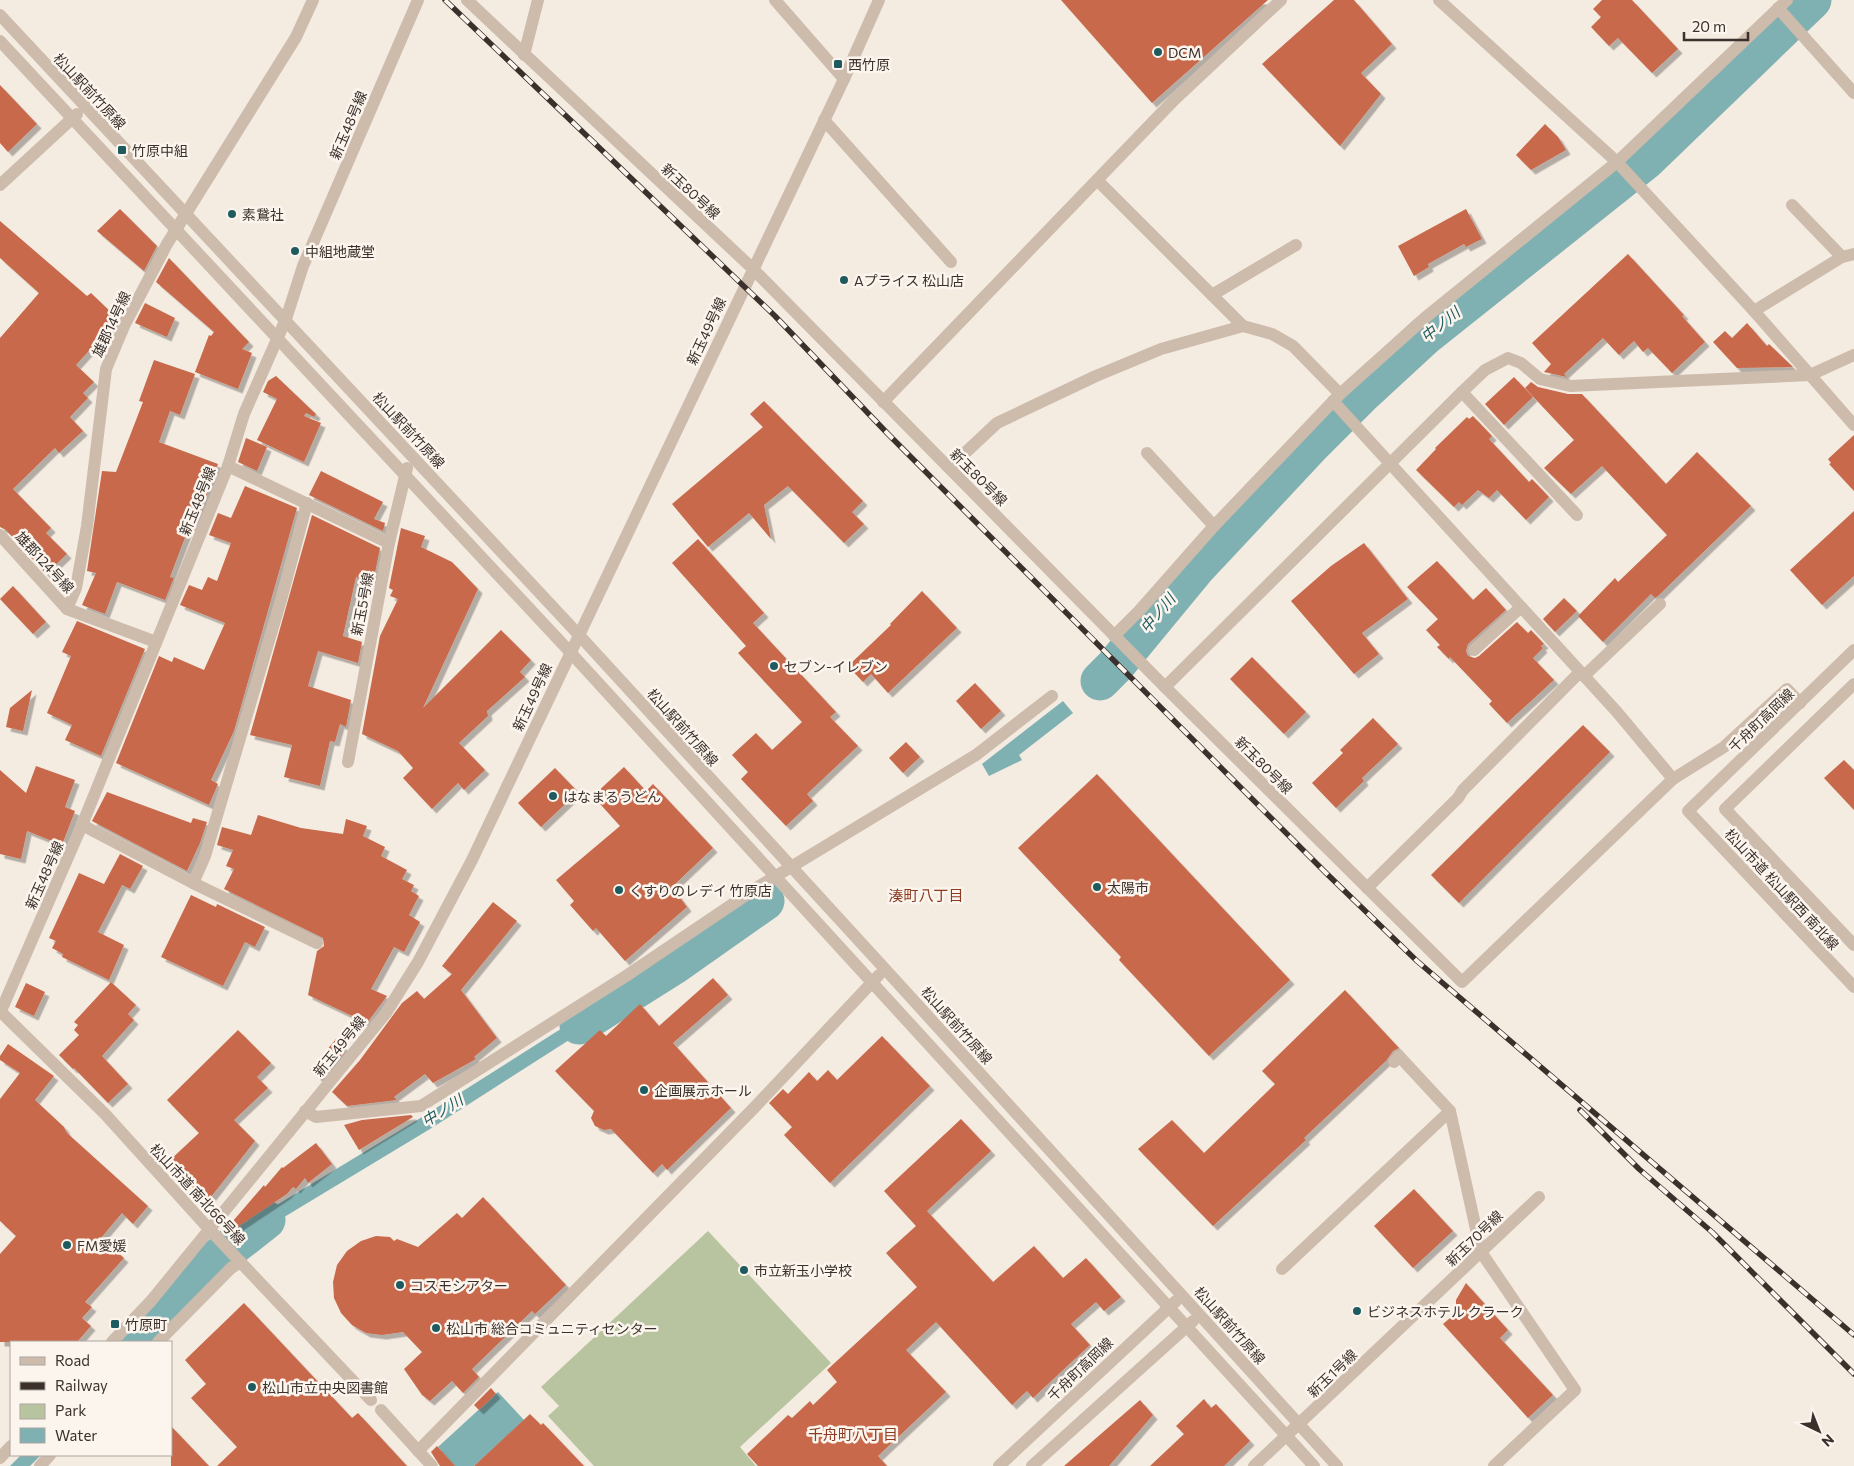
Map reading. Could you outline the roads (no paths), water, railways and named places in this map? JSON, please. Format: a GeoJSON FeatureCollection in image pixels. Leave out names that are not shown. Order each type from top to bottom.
{"type":"FeatureCollection","features":[{"type":"Feature","properties":{"kind":"street","name":"雄郡14号線"},"geometry":{"type":"LineString","coordinates":[[67,609],[76,588],[87,526],[106,369],[126,324],[176,231],[296,37],[313,0]]}},
{"type":"Feature","properties":{"kind":"street","name":"新玉48号線"},"geometry":{"type":"LineString","coordinates":[[0,1012],[82,825],[228,466],[244,414],[286,319],[304,266],[418,0]]}},
{"type":"Feature","properties":{"kind":"street","name":"新玉80号線"},"geometry":{"type":"LineString","coordinates":[[467,0],[752,268],[1118,640],[1462,982],[1672,779]]}},
{"type":"Feature","properties":{"kind":"street"},"geometry":{"type":"LineString","coordinates":[[524,55],[538,0]]}},
{"type":"Feature","properties":{"kind":"street"},"geometry":{"type":"LineString","coordinates":[[775,0],[844,79]]}},
{"type":"Feature","properties":{"kind":"street","name":"新玉49号線"},"geometry":{"type":"LineString","coordinates":[[113,1341],[151,1301],[386,1013],[418,962],[472,860],[752,268],[844,79],[879,0]]}},
{"type":"Feature","properties":{"kind":"street"},"geometry":{"type":"LineString","coordinates":[[883,402],[1175,99],[1281,0]]}},
{"type":"Feature","properties":{"kind":"street"},"geometry":{"type":"LineString","coordinates":[[1439,0],[1621,167],[1754,311],[1854,425]]}},
{"type":"Feature","properties":{"kind":"street"},"geometry":{"type":"LineString","coordinates":[[1118,640],[1139,612],[1214,526],[1426,317],[1621,167],[1784,8],[1796,27],[1854,93]]}},
{"type":"Feature","properties":{"kind":"street","name":"松山駅前竹原線"},"geometry":{"type":"LineString","coordinates":[[0,16],[186,216],[286,319],[579,635],[1183,1294],[1337,1466]]}},
{"type":"Feature","properties":{"kind":"street"},"geometry":{"type":"LineString","coordinates":[[0,41],[176,231],[278,336],[570,652],[873,981],[1314,1466]]}},
{"type":"Feature","properties":{"kind":"street"},"geometry":{"type":"LineString","coordinates":[[0,185],[85,107]]}},
{"type":"Feature","properties":{"kind":"street"},"geometry":{"type":"LineString","coordinates":[[824,120],[950,262]]}},
{"type":"Feature","properties":{"kind":"street"},"geometry":{"type":"LineString","coordinates":[[1097,180],[1243,326],[1272,334],[1293,346],[1350,419],[1582,674],[1672,779],[1724,747],[1787,689],[1800,703]]}},
{"type":"Feature","properties":{"kind":"street"},"geometry":{"type":"LineString","coordinates":[[1754,311],[1848,255],[1792,205]]}},
{"type":"Feature","properties":{"kind":"street"},"geometry":{"type":"LineString","coordinates":[[1212,295],[1296,245]]}},
{"type":"Feature","properties":{"kind":"street"},"geometry":{"type":"LineString","coordinates":[[949,468],[997,423],[1096,376],[1161,349],[1243,326]]}},
{"type":"Feature","properties":{"kind":"street"},"geometry":{"type":"LineString","coordinates":[[1165,687],[1462,392],[1485,370],[1508,358],[1521,362],[1540,379],[1570,386],[1810,375],[1854,355]]}},
{"type":"Feature","properties":{"kind":"street"},"geometry":{"type":"LineString","coordinates":[[1462,392],[1577,515]]}},
{"type":"Feature","properties":{"kind":"street"},"geometry":{"type":"LineString","coordinates":[[1147,453],[1214,526]]}},
{"type":"Feature","properties":{"kind":"street","name":"新玉5号線"},"geometry":{"type":"LineString","coordinates":[[348,762],[389,543],[410,454]]}},
{"type":"Feature","properties":{"kind":"street"},"geometry":{"type":"LineString","coordinates":[[228,466],[389,543]]}},
{"type":"Feature","properties":{"kind":"street"},"geometry":{"type":"LineString","coordinates":[[193,883],[208,847],[281,600],[307,503]]}},
{"type":"Feature","properties":{"kind":"street","name":"雄郡124号線"},"geometry":{"type":"LineString","coordinates":[[0,535],[67,609]]}},
{"type":"Feature","properties":{"kind":"street"},"geometry":{"type":"LineString","coordinates":[[1367,888],[1458,798],[1463,790],[1582,674],[1660,604]]}},
{"type":"Feature","properties":{"kind":"street"},"geometry":{"type":"LineString","coordinates":[[1474,650],[1521,606]]}},
{"type":"Feature","properties":{"kind":"street"},"geometry":{"type":"LineString","coordinates":[[67,609],[156,642]]}},
{"type":"Feature","properties":{"kind":"street","name":"千舟町高岡線"},"geometry":{"type":"LineString","coordinates":[[1688,811],[1854,650]]}},
{"type":"Feature","properties":{"kind":"street","name":"松山市道 松山駅西 南北線"},"geometry":{"type":"LineString","coordinates":[[1854,684],[1725,809],[1854,945]]}},
{"type":"Feature","properties":{"kind":"street"},"geometry":{"type":"LineString","coordinates":[[305,1111],[316,1117],[421,1106],[626,976],[775,876],[976,754],[1052,696]]}},
{"type":"Feature","properties":{"kind":"street","name":"松山市道 松山駅西 南北線"},"geometry":{"type":"LineString","coordinates":[[1688,811],[1854,987]]}},
{"type":"Feature","properties":{"kind":"street"},"geometry":{"type":"LineString","coordinates":[[82,825],[193,883],[317,943]]}},
{"type":"Feature","properties":{"kind":"street"},"geometry":{"type":"LineString","coordinates":[[418,1450],[754,1108],[885,968]]}},
{"type":"Feature","properties":{"kind":"street","name":"松山市道 南北66号線"},"geometry":{"type":"LineString","coordinates":[[0,1012],[105,1114],[210,1230],[371,1400]]}},
{"type":"Feature","properties":{"kind":"street"},"geometry":{"type":"LineString","coordinates":[[1396,1059],[1448,1108],[1481,1252],[1575,1390],[1494,1466]]}},
{"type":"Feature","properties":{"kind":"street"},"geometry":{"type":"LineString","coordinates":[[1282,1270],[1448,1108]]}},
{"type":"Feature","properties":{"kind":"street","name":"新玉70号線"},"geometry":{"type":"LineString","coordinates":[[1430,1301],[1539,1197]]}},
{"type":"Feature","properties":{"kind":"street"},"geometry":{"type":"LineString","coordinates":[[159,1341],[231,1268],[237,1258]]}},
{"type":"Feature","properties":{"kind":"street","name":"千舟町高岡線"},"geometry":{"type":"LineString","coordinates":[[998,1466],[1183,1294]]}},
{"type":"Feature","properties":{"kind":"street","name":"新玉1号線"},"geometry":{"type":"LineString","coordinates":[[1254,1466],[1430,1301]]}},
{"type":"Feature","properties":{"kind":"street"},"geometry":{"type":"LineString","coordinates":[[1032,1466],[1200,1314]]}},
{"type":"Feature","properties":{"kind":"street"},"geometry":{"type":"LineString","coordinates":[[381,1410],[432,1466]]}},
{"type":"Feature","properties":{"kind":"street"},"geometry":{"type":"LineString","coordinates":[[0,1458],[10,1447]]}},
{"type":"Feature","properties":{"kind":"street"},"geometry":{"type":"LineString","coordinates":[[40,1466],[49,1456]]}},
{"type":"Feature","properties":{"kind":"water"},"geometry":{"type":"Polygon","coordinates":[[[1063,701],[1073,713],[1019,755],[1022,760],[989,776],[982,764],[1063,701]]]}},
{"type":"Feature","properties":{"kind":"water"},"geometry":{"type":"Polygon","coordinates":[[[760,896],[770,905],[675,972],[656,983],[649,973],[760,896]]]}},
{"type":"Feature","properties":{"kind":"water"},"geometry":{"type":"Polygon","coordinates":[[[619,992],[627,1003],[430,1129],[266,1228],[238,1248],[229,1238],[257,1217],[422,1117],[619,992]]]}},
{"type":"Feature","properties":{"kind":"water"},"geometry":{"type":"Polygon","coordinates":[[[216,1251],[225,1261],[149,1341],[129,1341],[216,1251]]]}},
{"type":"Feature","properties":{"kind":"water"},"geometry":{"type":"Polygon","coordinates":[[[498,1392],[524,1420],[474,1466],[455,1466],[438,1447],[498,1392]]]}},
{"type":"Feature","properties":{"kind":"water"},"geometry":{"type":"Polygon","coordinates":[[[20,1456],[40,1456],[30,1466],[10,1466],[20,1456]]]}},
{"type":"Feature","properties":{"kind":"waterway","name":"中ノ川"},"geometry":{"type":"LineString","coordinates":[[1100,681],[1115,666],[1195,569],[1312,444],[1360,396],[1425,336],[1646,160],[1812,0]]}},
{"type":"Feature","properties":{"kind":"waterway","name":"中ノ川"},"geometry":{"type":"LineString","coordinates":[[579,1025],[674,965],[765,901]]}},
{"type":"Feature","properties":{"kind":"waterway","name":"中ノ川"},"geometry":{"type":"LineString","coordinates":[[140,1341],[220,1256],[266,1220]]}},
{"type":"Feature","properties":{"kind":"railway"},"geometry":{"type":"LineString","coordinates":[[445,0],[775,316],[888,434],[1326,873],[1417,961],[1854,1335]]}},
{"type":"Feature","properties":{"kind":"railway"},"geometry":{"type":"LineString","coordinates":[[1580,1110],[1639,1169],[1712,1232],[1854,1374]]}},
{"type":"Feature","properties":{"kind":"place","name":"DCM"},"geometry":{"type":"Point","coordinates":[1158,52]}},
{"type":"Feature","properties":{"kind":"place","name":"西竹原"},"geometry":{"type":"Point","coordinates":[838,64]}},
{"type":"Feature","properties":{"kind":"place","name":"竹原中組"},"geometry":{"type":"Point","coordinates":[122,150]}},
{"type":"Feature","properties":{"kind":"place","name":"素鵞社"},"geometry":{"type":"Point","coordinates":[232,214]}},
{"type":"Feature","properties":{"kind":"place","name":"中組地蔵堂"},"geometry":{"type":"Point","coordinates":[295,251]}},
{"type":"Feature","properties":{"kind":"place","name":"Aプライス 松山店"},"geometry":{"type":"Point","coordinates":[844,280]}},
{"type":"Feature","properties":{"kind":"place","name":"セブン-イレブン"},"geometry":{"type":"Point","coordinates":[774,666]}},
{"type":"Feature","properties":{"kind":"place","name":"はなまるうどん"},"geometry":{"type":"Point","coordinates":[553,796]}},
{"type":"Feature","properties":{"kind":"place","name":"太陽市"},"geometry":{"type":"Point","coordinates":[1097,887]}},
{"type":"Feature","properties":{"kind":"place","name":"くすりのレデイ 竹原店"},"geometry":{"type":"Point","coordinates":[619,890]}},
{"type":"Feature","properties":{"kind":"place","name":"企画展示ホール"},"geometry":{"type":"Point","coordinates":[644,1090]}},
{"type":"Feature","properties":{"kind":"place","name":"FM愛媛"},"geometry":{"type":"Point","coordinates":[67,1245]}},
{"type":"Feature","properties":{"kind":"place","name":"市立新玉小学校"},"geometry":{"type":"Point","coordinates":[744,1270]}},
{"type":"Feature","properties":{"kind":"place","name":"コスモシアター"},"geometry":{"type":"Point","coordinates":[400,1285]}},
{"type":"Feature","properties":{"kind":"place","name":"ビジネスホテル クラーク"},"geometry":{"type":"Point","coordinates":[1357,1311]}},
{"type":"Feature","properties":{"kind":"place","name":"竹原町"},"geometry":{"type":"Point","coordinates":[115,1324]}},
{"type":"Feature","properties":{"kind":"place","name":"松山市 総合コミュニティセンター"},"geometry":{"type":"Point","coordinates":[436,1328]}},
{"type":"Feature","properties":{"kind":"place","name":"松山市立中央図書館"},"geometry":{"type":"Point","coordinates":[252,1387]}},
{"type":"Feature","properties":{"kind":"district","name":"湊町八丁目"},"geometry":{"type":"Point","coordinates":[926,895]}},
{"type":"Feature","properties":{"kind":"district","name":"千舟町八丁目"},"geometry":{"type":"Point","coordinates":[853,1434]}}]}
